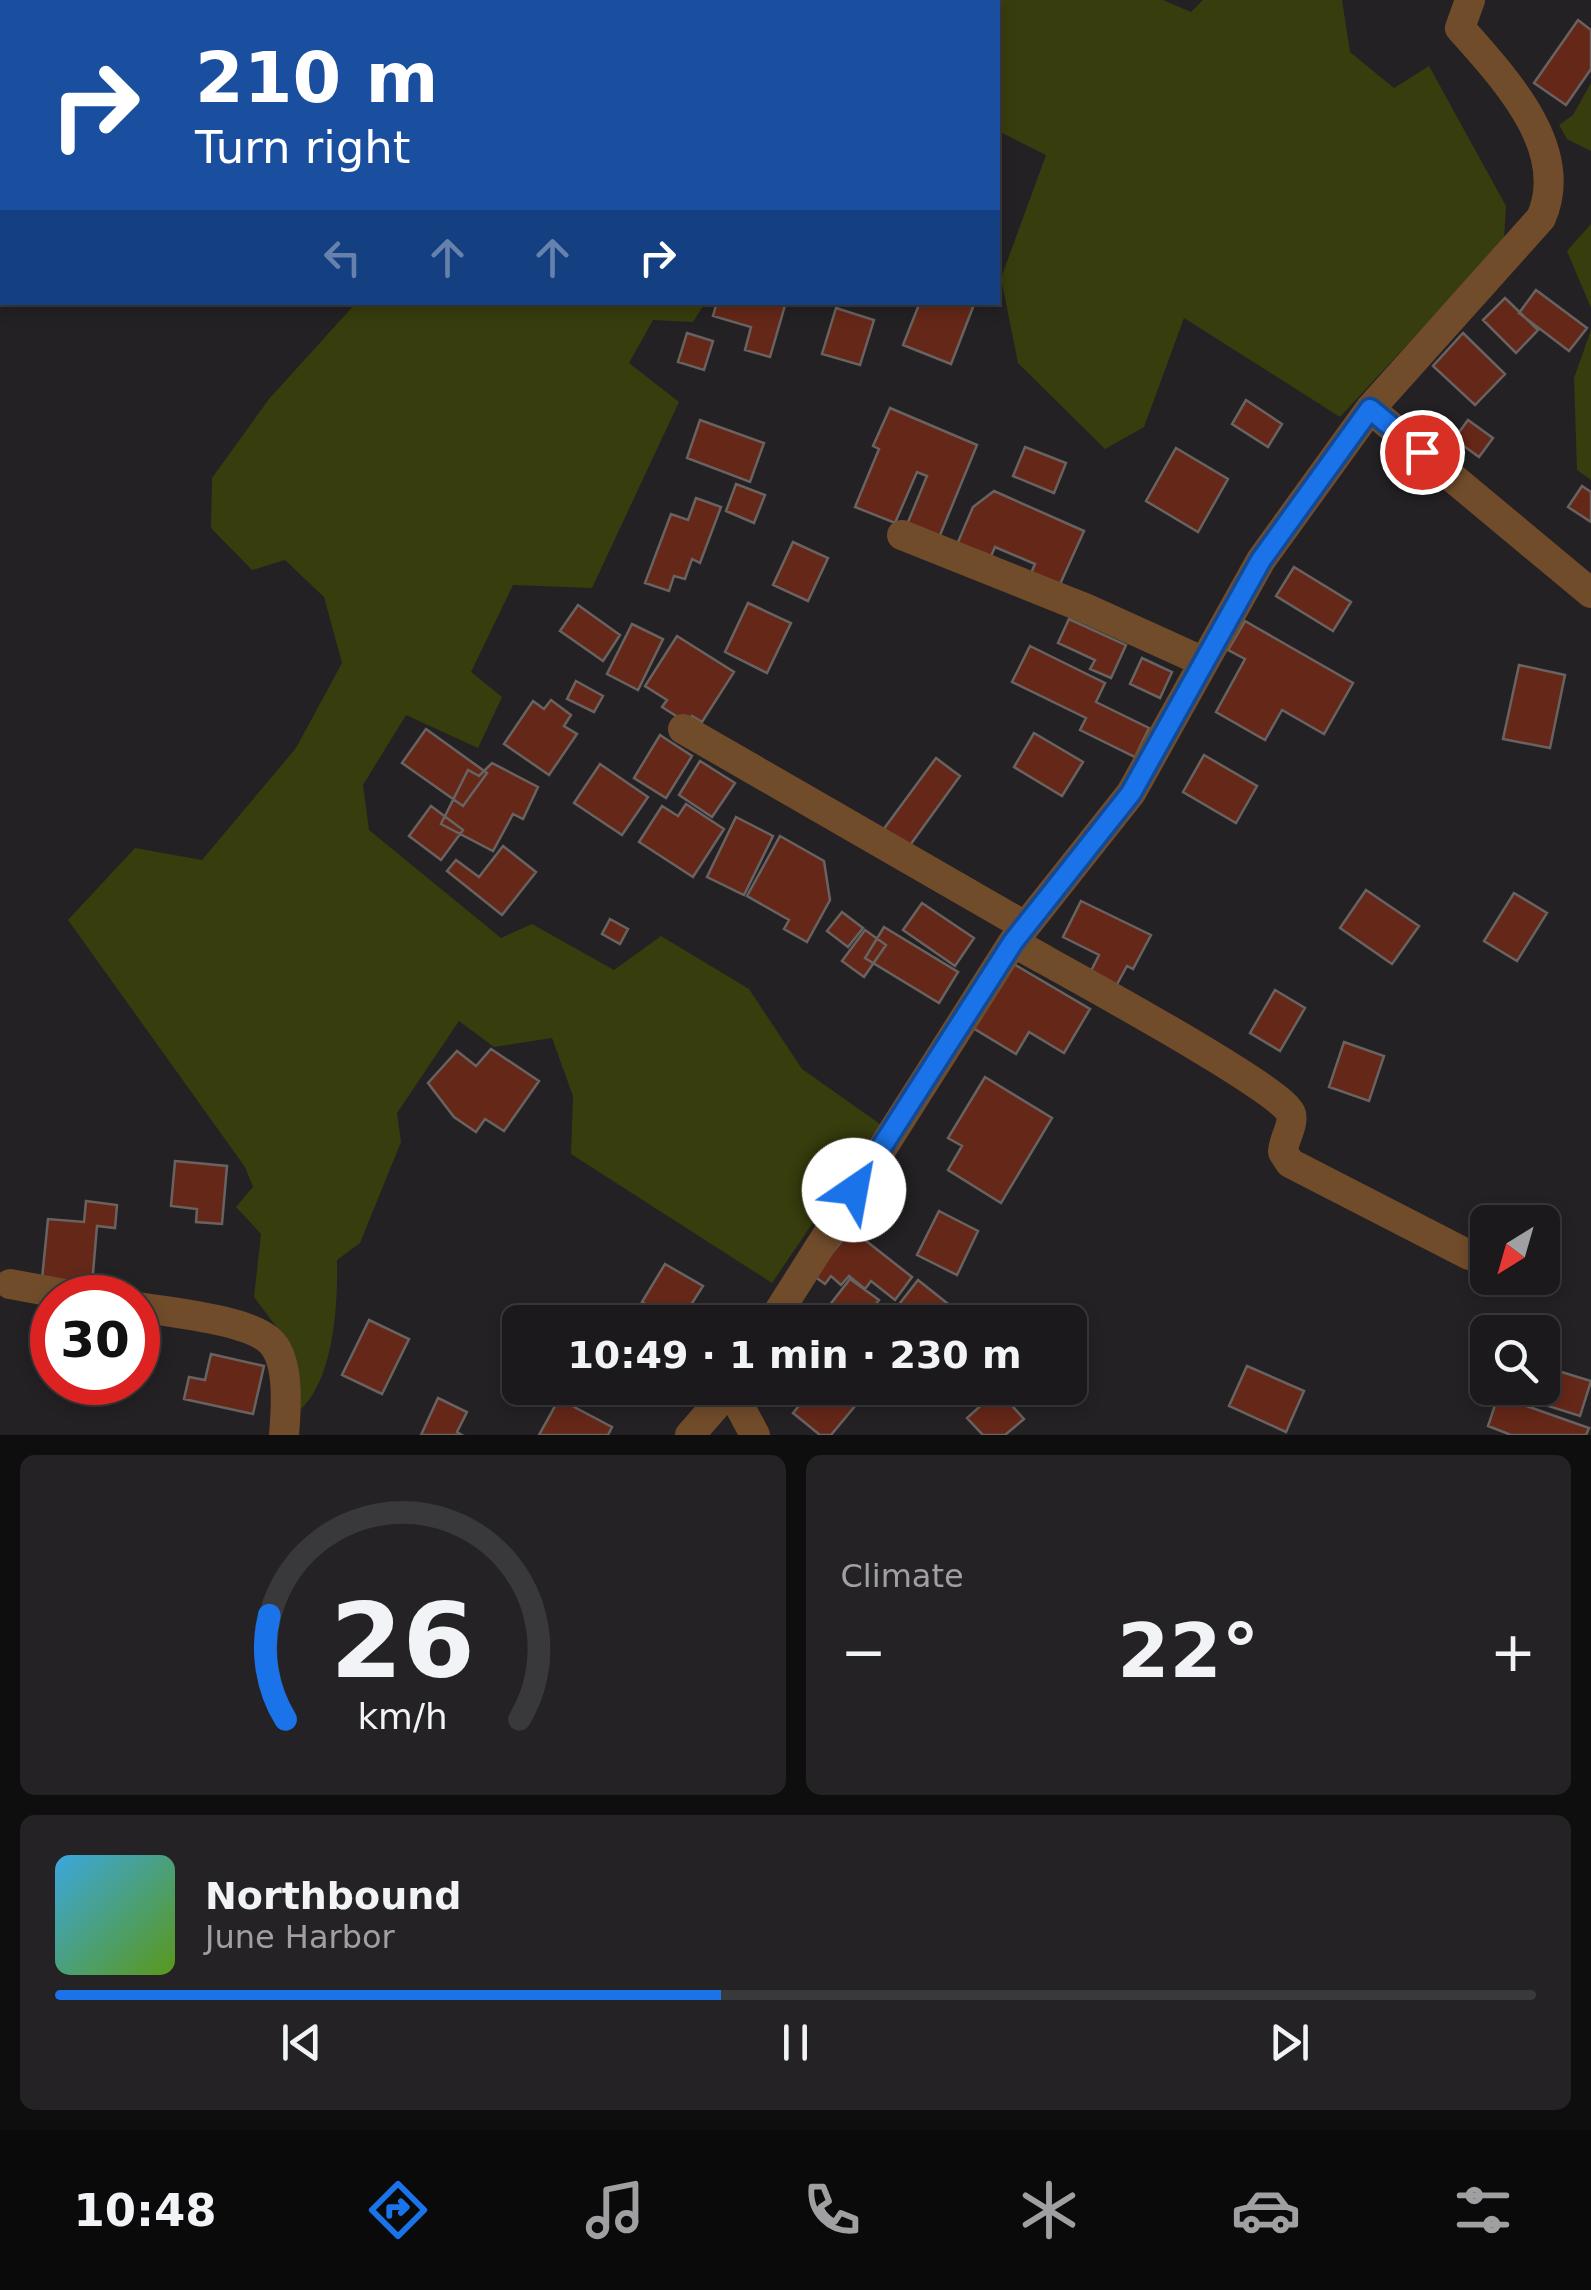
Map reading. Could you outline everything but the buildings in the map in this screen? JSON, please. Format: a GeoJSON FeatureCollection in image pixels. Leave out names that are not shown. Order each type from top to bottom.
{"type":"FeatureCollection","features":[{"type":"Feature","properties":{"kind":"street"},"geometry":{"type":"LineString","coordinates":[[783,1305],[1019,934],[1131,793],[1261,560],[1370,409],[1534,229],[1548,203],[1548,166],[1535,128],[1500,74],[1460,28],[1470,0]]}},
{"type":"Feature","properties":{"kind":"street"},"geometry":{"type":"LineString","coordinates":[[1370,409],[1591,593]]}},
{"type":"Feature","properties":{"kind":"street"},"geometry":{"type":"LineString","coordinates":[[902,536],[1087,609],[1204,662]]}},
{"type":"Feature","properties":{"kind":"street"},"geometry":{"type":"LineString","coordinates":[[683,729],[1244,1075],[1287,1108],[1291,1118],[1283,1152],[1290,1163],[1469,1255]]}},
{"type":"Feature","properties":{"kind":"street"},"geometry":{"type":"LineString","coordinates":[[10,1284],[30,1288]]}},
{"type":"Feature","properties":{"kind":"street"},"geometry":{"type":"LineString","coordinates":[[160,1311],[234,1327],[271,1342],[282,1363],[289,1433]]}},
{"type":"Feature","properties":{"kind":"street"},"geometry":{"type":"LineString","coordinates":[[690,1435],[716,1405]]}},
{"type":"Feature","properties":{"kind":"street"},"geometry":{"type":"LineString","coordinates":[[741,1405],[755,1435]]}},
{"type":"Feature","properties":{"kind":"green space"},"geometry":{"type":"Polygon","coordinates":[[[1000,0],[1163,0],[1191,12],[1203,0],[1342,0],[1350,52],[1394,88],[1429,66],[1506,206],[1504,240],[1340,417],[1184,318],[1144,427],[1105,449],[1018,363],[1001,278],[1046,155],[1000,132],[1000,0]]]}},
{"type":"Feature","properties":{"kind":"green space"},"geometry":{"type":"Polygon","coordinates":[[[1591,83],[1591,151],[1567,139],[1559,125],[1573,115],[1591,83]]]}},
{"type":"Feature","properties":{"kind":"green space"},"geometry":{"type":"Polygon","coordinates":[[[1591,224],[1591,308],[1567,251],[1591,224]]]}},
{"type":"Feature","properties":{"kind":"green space"},"geometry":{"type":"Polygon","coordinates":[[[354,305],[704,305],[693,322],[653,320],[629,363],[679,402],[592,588],[513,585],[471,672],[502,697],[478,748],[406,715],[363,785],[369,830],[501,938],[532,924],[614,970],[661,936],[749,989],[802,1069],[880,1124],[772,1283],[571,1154],[573,1096],[552,1038],[494,1047],[459,1021],[397,1113],[401,1142],[360,1243],[337,1260],[334,1321],[325,1366],[318,1385],[294,1415],[278,1329],[254,1297],[261,1234],[236,1207],[253,1187],[245,1167],[68,920],[135,848],[202,860],[296,748],[342,663],[324,597],[285,560],[252,570],[211,528],[212,478],[269,399],[354,305]]]}},
{"type":"Feature","properties":{"kind":"green space"},"geometry":{"type":"Polygon","coordinates":[[[1591,330],[1591,480],[1577,470],[1574,378],[1591,330]]]}},
{"type":"Feature","properties":{"kind":"route"},"geometry":{"type":"LineString","coordinates":[[854,1190],[1013,942],[1131,793],[1261,560],[1370,409],[1422,452]]}}]}
